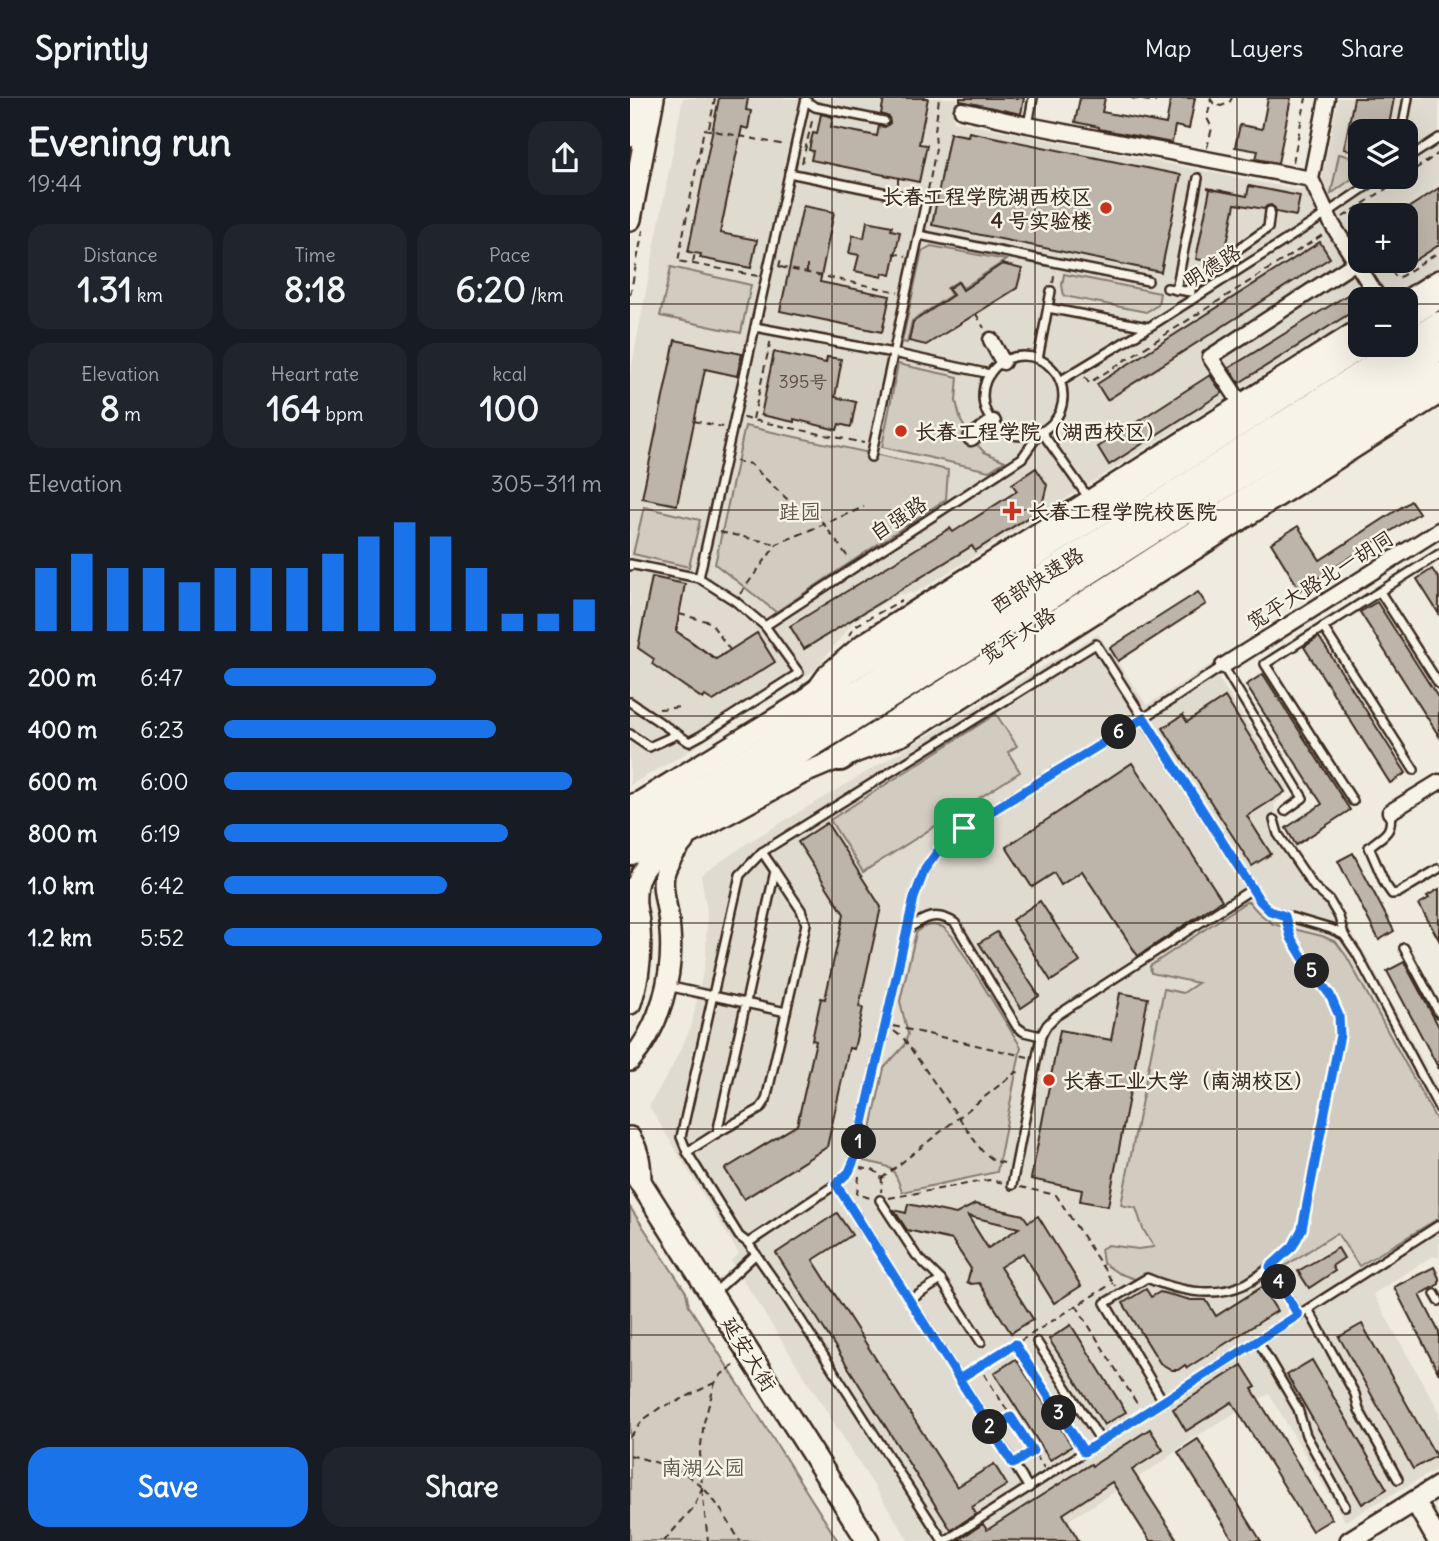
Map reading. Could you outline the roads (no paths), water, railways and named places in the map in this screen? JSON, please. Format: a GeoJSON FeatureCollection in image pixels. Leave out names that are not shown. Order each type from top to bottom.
{"type":"FeatureCollection","features":[{"type":"Feature","properties":{"kind":"highway"},"geometry":{"type":"LineString","coordinates":[[1418,309],[1439,296]]}},
{"type":"Feature","properties":{"kind":"highway","name":"西部快速路"},"geometry":{"type":"LineString","coordinates":[[630,827],[661,813],[1030,586],[1439,324]]}},
{"type":"Feature","properties":{"kind":"highway","name":"西部快速路"},"geometry":{"type":"LineString","coordinates":[[630,852],[670,833],[1040,603],[1439,349]]}},
{"type":"Feature","properties":{"kind":"highway"},"geometry":{"type":"LineString","coordinates":[[813,695],[848,670],[950,609],[1348,354]]}},
{"type":"Feature","properties":{"kind":"highway"},"geometry":{"type":"LineString","coordinates":[[840,758],[1439,376]]}},
{"type":"Feature","properties":{"kind":"main road"},"geometry":{"type":"LineString","coordinates":[[630,136],[638,98]]}},
{"type":"Feature","properties":{"kind":"main road"},"geometry":{"type":"LineString","coordinates":[[630,219],[653,98]]}},
{"type":"Feature","properties":{"kind":"main road"},"geometry":{"type":"LineString","coordinates":[[1418,293],[1439,280]]}},
{"type":"Feature","properties":{"kind":"main road"},"geometry":{"type":"LineString","coordinates":[[630,805],[684,776],[813,695],[828,674],[863,644],[1348,337]]}},
{"type":"Feature","properties":{"kind":"main road","name":"宽平大路"},"geometry":{"type":"LineString","coordinates":[[633,898],[638,878],[649,860],[665,848],[802,774],[903,735],[1439,394]]}},
{"type":"Feature","properties":{"kind":"main road"},"geometry":{"type":"LineString","coordinates":[[630,1061],[647,1037],[667,986],[671,943],[662,884],[671,856],[690,833]]}},
{"type":"Feature","properties":{"kind":"main road"},"geometry":{"type":"LineString","coordinates":[[630,1003],[640,958],[639,924],[633,898]]}},
{"type":"Feature","properties":{"kind":"main road"},"geometry":{"type":"LineString","coordinates":[[630,1137],[641,1163],[634,1179]]}},
{"type":"Feature","properties":{"kind":"main road","name":"延安大街"},"geometry":{"type":"LineString","coordinates":[[634,1179],[712,1295],[868,1541]]}},
{"type":"Feature","properties":{"kind":"main road","name":"延安大街"},"geometry":{"type":"LineString","coordinates":[[634,1179],[739,1362],[851,1541]]}},
{"type":"Feature","properties":{"kind":"main road"},"geometry":{"type":"LineString","coordinates":[[1350,1541],[1439,1486]]}},
{"type":"Feature","properties":{"kind":"main road"},"geometry":{"type":"LineString","coordinates":[[1415,1501],[1438,1541]]}},
{"type":"Feature","properties":{"kind":"street"},"geometry":{"type":"LineString","coordinates":[[1327,98],[1311,179],[1328,224],[1348,251]]}},
{"type":"Feature","properties":{"kind":"street"},"geometry":{"type":"LineString","coordinates":[[963,104],[1028,125],[1311,179]]}},
{"type":"Feature","properties":{"kind":"street"},"geometry":{"type":"LineString","coordinates":[[1236,396],[1210,357],[1348,267]]}},
{"type":"Feature","properties":{"kind":"street"},"geometry":{"type":"LineString","coordinates":[[991,340],[1003,362]]}},
{"type":"Feature","properties":{"kind":"street"},"geometry":{"type":"LineString","coordinates":[[971,438],[993,422]]}},
{"type":"Feature","properties":{"kind":"street","name":"宽平大路北一胡同"},"geometry":{"type":"LineString","coordinates":[[1223,666],[1439,530]]}},
{"type":"Feature","properties":{"kind":"street"},"geometry":{"type":"LineString","coordinates":[[1390,812],[1439,782]]}},
{"type":"Feature","properties":{"kind":"lane"},"geometry":{"type":"LineString","coordinates":[[1028,125],[1033,98]]}},
{"type":"Feature","properties":{"kind":"lane"},"geometry":{"type":"LineString","coordinates":[[1404,119],[1408,98]]}},
{"type":"Feature","properties":{"kind":"lane"},"geometry":{"type":"LineString","coordinates":[[699,578],[806,99],[815,107],[884,121]]}},
{"type":"Feature","properties":{"kind":"lane"},"geometry":{"type":"LineString","coordinates":[[1418,152],[1439,138]]}},
{"type":"Feature","properties":{"kind":"lane"},"geometry":{"type":"LineString","coordinates":[[789,173],[926,201],[871,457]]}},
{"type":"Feature","properties":{"kind":"lane"},"geometry":{"type":"LineString","coordinates":[[1198,178],[1172,289],[1199,294]]}},
{"type":"Feature","properties":{"kind":"lane","name":"明德路"},"geometry":{"type":"LineString","coordinates":[[1060,381],[1199,294],[1328,224],[1367,189]]}},
{"type":"Feature","properties":{"kind":"lane"},"geometry":{"type":"LineString","coordinates":[[1186,292],[1235,260],[1231,254],[1268,229],[1270,211]]}},
{"type":"Feature","properties":{"kind":"lane"},"geometry":{"type":"LineString","coordinates":[[919,235],[1148,281]]}},
{"type":"Feature","properties":{"kind":"lane"},"geometry":{"type":"LineString","coordinates":[[1038,359],[1051,291]]}},
{"type":"Feature","properties":{"kind":"lane"},"geometry":{"type":"LineString","coordinates":[[1048,308],[1149,327]]}},
{"type":"Feature","properties":{"kind":"lane"},"geometry":{"type":"LineString","coordinates":[[755,327],[990,374]]}},
{"type":"Feature","properties":{"kind":"lane"},"geometry":{"type":"LineString","coordinates":[[1014,357],[1038,359],[1049,367],[1060,381],[1062,402],[1058,415],[1038,434],[1024,437],[1010,435],[998,428],[989,418],[983,393],[986,380],[993,370],[1014,357]]}},
{"type":"Feature","properties":{"kind":"lane"},"geometry":{"type":"LineString","coordinates":[[1041,431],[1090,501]]}},
{"type":"Feature","properties":{"kind":"lane","name":"自强路"},"geometry":{"type":"LineString","coordinates":[[765,626],[1022,458],[1041,431]]}},
{"type":"Feature","properties":{"kind":"lane"},"geometry":{"type":"LineString","coordinates":[[1353,801],[1265,664],[1436,556],[1439,566]]}},
{"type":"Feature","properties":{"kind":"lane"},"geometry":{"type":"LineString","coordinates":[[630,566],[699,578],[735,601],[765,626],[799,673],[689,742],[630,702]]}},
{"type":"Feature","properties":{"kind":"lane"},"geometry":{"type":"LineString","coordinates":[[1380,592],[1439,684]]}},
{"type":"Feature","properties":{"kind":"lane"},"geometry":{"type":"LineString","coordinates":[[1333,597],[1344,614]]}},
{"type":"Feature","properties":{"kind":"lane"},"geometry":{"type":"LineString","coordinates":[[1323,627],[1414,771]]}},
{"type":"Feature","properties":{"kind":"lane"},"geometry":{"type":"LineString","coordinates":[[1344,935],[1270,911],[1252,889],[1096,644],[762,852],[740,875],[681,1137],[687,1152],[739,1236],[748,1242],[796,1311],[944,1541],[1439,1226]]}},
{"type":"Feature","properties":{"kind":"lane"},"geometry":{"type":"LineString","coordinates":[[748,1242],[836,1184],[856,1167],[855,1158],[914,898],[925,869],[940,848],[964,828],[1144,718],[1223,666],[1304,798],[1285,811]]}},
{"type":"Feature","properties":{"kind":"lane"},"geometry":{"type":"LineString","coordinates":[[630,734],[649,747],[678,734]]}},
{"type":"Feature","properties":{"kind":"lane"},"geometry":{"type":"LineString","coordinates":[[1390,812],[1391,824],[1388,830],[1369,847],[1392,894],[1438,869]]}},
{"type":"Feature","properties":{"kind":"lane"},"geometry":{"type":"LineString","coordinates":[[1274,820],[1278,834],[1314,887],[1329,900],[1339,917],[1344,935],[1357,954],[1439,1108]]}},
{"type":"Feature","properties":{"kind":"lane"},"geometry":{"type":"LineString","coordinates":[[687,1152],[760,1109],[766,1100],[806,924],[801,910],[762,852]]}},
{"type":"Feature","properties":{"kind":"lane"},"geometry":{"type":"LineString","coordinates":[[717,1133],[775,871]]}},
{"type":"Feature","properties":{"kind":"lane"},"geometry":{"type":"LineString","coordinates":[[1012,1185],[1041,1036],[1047,1025],[1056,1016],[1252,889]]}},
{"type":"Feature","properties":{"kind":"lane"},"geometry":{"type":"LineString","coordinates":[[907,930],[934,916],[945,917],[955,923],[1017,1027],[1024,1032],[1041,1036]]}},
{"type":"Feature","properties":{"kind":"lane"},"geometry":{"type":"LineString","coordinates":[[1404,948],[1439,1013]]}},
{"type":"Feature","properties":{"kind":"lane"},"geometry":{"type":"LineString","coordinates":[[667,986],[786,1012]]}},
{"type":"Feature","properties":{"kind":"lane"},"geometry":{"type":"LineString","coordinates":[[836,1184],[1029,1488]]}},
{"type":"Feature","properties":{"kind":"lane"},"geometry":{"type":"LineString","coordinates":[[880,1200],[916,1255],[941,1280],[981,1342]]}},
{"type":"Feature","properties":{"kind":"lane"},"geometry":{"type":"LineString","coordinates":[[712,1295],[756,1254]]}},
{"type":"Feature","properties":{"kind":"lane"},"geometry":{"type":"LineString","coordinates":[[1163,1401],[1105,1303],[1147,1278],[1189,1291],[1217,1291],[1242,1285],[1270,1267],[1298,1315]]}},
{"type":"Feature","properties":{"kind":"lane"},"geometry":{"type":"LineString","coordinates":[[910,1300],[941,1280]]}},
{"type":"Feature","properties":{"kind":"lane"},"geometry":{"type":"LineString","coordinates":[[1308,1309],[1355,1394],[1359,1410],[1398,1479]]}},
{"type":"Feature","properties":{"kind":"lane"},"geometry":{"type":"LineString","coordinates":[[1258,1341],[1298,1409],[1306,1435],[1345,1506]]}},
{"type":"Feature","properties":{"kind":"lane"},"geometry":{"type":"LineString","coordinates":[[1037,1342],[1101,1441]]}},
{"type":"Feature","properties":{"kind":"place","name":"长春工程学院湖西校区 4 号实验楼"},"geometry":{"type":"Point","coordinates":[1106,208]}},
{"type":"Feature","properties":{"kind":"place","name":"长春工程学院（湖西校区）"},"geometry":{"type":"Point","coordinates":[901,431]}},
{"type":"Feature","properties":{"kind":"place","name":"长春工程学院校医院"},"geometry":{"type":"Point","coordinates":[1012,511]}},
{"type":"Feature","properties":{"kind":"place","name":"长春工业大学（南湖校区）"},"geometry":{"type":"Point","coordinates":[1049,1080]}},
{"type":"Feature","properties":{"kind":"park label","name":"跬园"},"geometry":{"type":"Point","coordinates":[800,511]}},
{"type":"Feature","properties":{"kind":"park label","name":"南湖公园"},"geometry":{"type":"Point","coordinates":[703,1467]}}]}
